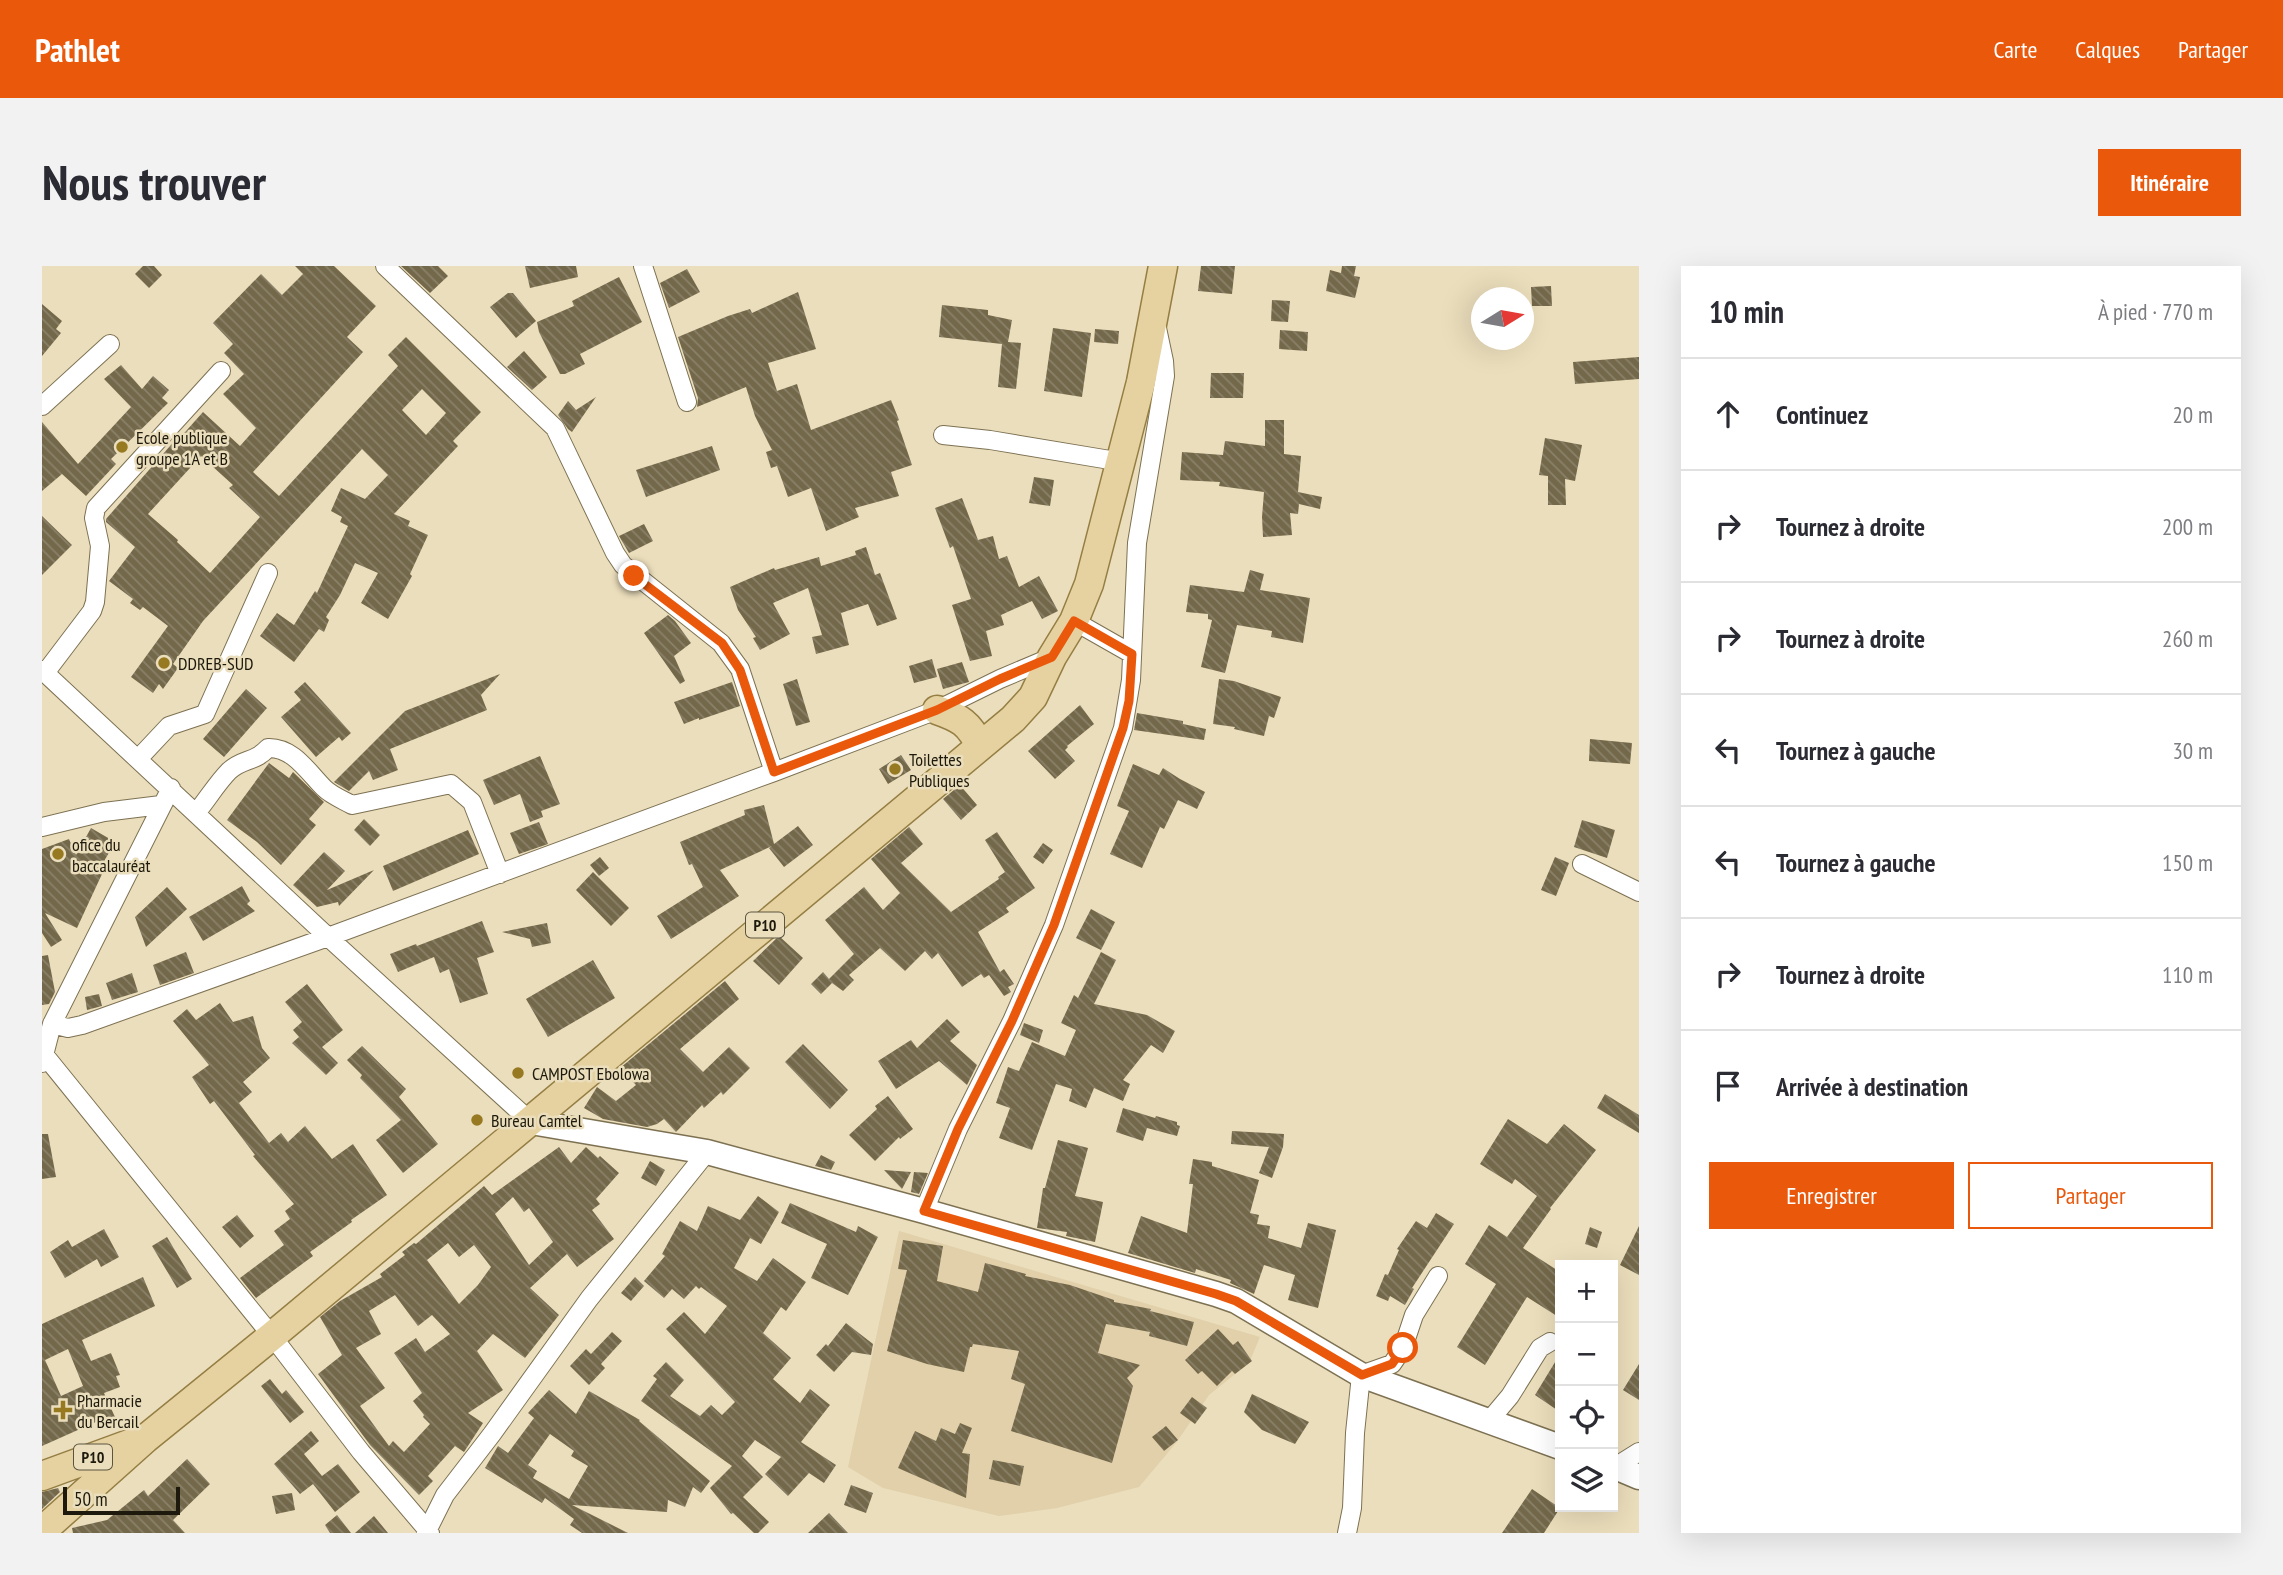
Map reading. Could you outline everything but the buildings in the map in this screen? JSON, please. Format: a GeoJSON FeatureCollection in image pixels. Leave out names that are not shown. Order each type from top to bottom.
{"type":"FeatureCollection","features":[{"type":"Feature","properties":{"kind":"main road","name":"P10"},"geometry":{"type":"LineString","coordinates":[[42,1531],[145,1439],[531,1122],[1013,719],[1033,697],[1052,657],[1074,621],[1089,584],[1141,382],[1163,266]]}},
{"type":"Feature","properties":{"kind":"main road"},"geometry":{"type":"LineString","coordinates":[[937,710],[956,717],[972,730],[980,746]]}},
{"type":"Feature","properties":{"kind":"main road"},"geometry":{"type":"LineString","coordinates":[[531,1122],[707,1152],[1216,1294],[1236,1301],[1362,1375],[1555,1445]]}},
{"type":"Feature","properties":{"kind":"main road","name":"P10"},"geometry":{"type":"LineString","coordinates":[[42,1476],[145,1439]]}},
{"type":"Feature","properties":{"kind":"main road"},"geometry":{"type":"LineString","coordinates":[[1618,1469],[1639,1477]]}},
{"type":"Feature","properties":{"kind":"street"},"geometry":{"type":"LineString","coordinates":[[385,266],[555,428],[623,565],[722,643],[732,655],[740,670],[774,772]]}},
{"type":"Feature","properties":{"kind":"street"},"geometry":{"type":"LineString","coordinates":[[643,266],[687,402]]}},
{"type":"Feature","properties":{"kind":"street"},"geometry":{"type":"LineString","coordinates":[[924,1211],[958,1129],[1012,1021],[1054,925],[1123,728],[1130,691],[1138,543],[1164,376],[1155,310]]}},
{"type":"Feature","properties":{"kind":"street"},"geometry":{"type":"LineString","coordinates":[[42,406],[110,344]]}},
{"type":"Feature","properties":{"kind":"street"},"geometry":{"type":"LineString","coordinates":[[221,371],[96,508],[94,518],[100,546],[95,602],[92,611],[43,671],[531,1122]]}},
{"type":"Feature","properties":{"kind":"street"},"geometry":{"type":"LineString","coordinates":[[943,435],[1122,462]]}},
{"type":"Feature","properties":{"kind":"street"},"geometry":{"type":"LineString","coordinates":[[138,759],[169,726],[205,714],[268,573]]}},
{"type":"Feature","properties":{"kind":"street"},"geometry":{"type":"LineString","coordinates":[[1074,621],[1132,654]]}},
{"type":"Feature","properties":{"kind":"street"},"geometry":{"type":"LineString","coordinates":[[52,1024],[68,1028],[82,1026],[328,937],[937,710],[1052,657]]}},
{"type":"Feature","properties":{"kind":"street"},"geometry":{"type":"LineString","coordinates":[[196,813],[229,772],[244,761],[258,759],[268,748],[278,748],[308,767],[326,790],[352,805],[451,784],[472,802],[499,874]]}},
{"type":"Feature","properties":{"kind":"street"},"geometry":{"type":"LineString","coordinates":[[171,788],[52,1024],[43,1057],[272,1336],[361,1452],[428,1532],[445,1495],[589,1299],[707,1152]]}},
{"type":"Feature","properties":{"kind":"street"},"geometry":{"type":"LineString","coordinates":[[42,827],[104,812],[161,805]]}},
{"type":"Feature","properties":{"kind":"street"},"geometry":{"type":"LineString","coordinates":[[1582,864],[1639,892]]}},
{"type":"Feature","properties":{"kind":"street"},"geometry":{"type":"LineString","coordinates":[[1347,1533],[1352,1508],[1355,1433],[1362,1375],[1392,1364],[1403,1348],[1413,1315],[1438,1276]]}},
{"type":"Feature","properties":{"kind":"street"},"geometry":{"type":"LineString","coordinates":[[1489,1421],[1510,1396],[1540,1348],[1550,1342]]}},
{"type":"Feature","properties":{"kind":"street"},"geometry":{"type":"LineString","coordinates":[[1618,1465],[1639,1452]]}},
{"type":"Feature","properties":{"kind":"shaded area"},"geometry":{"type":"Polygon","coordinates":[[[899,1231],[1260,1337],[1249,1363],[1209,1395],[1176,1443],[1139,1487],[1057,1508],[999,1516],[883,1488],[848,1467],[899,1231]]]}},
{"type":"Feature","properties":{"kind":"place","name":"Ecole publique groupe 1A et B"},"geometry":{"type":"Point","coordinates":[122,447]}},
{"type":"Feature","properties":{"kind":"place","name":"DDREB-SUD"},"geometry":{"type":"Point","coordinates":[164,663]}},
{"type":"Feature","properties":{"kind":"place","name":"Toilettes Publiques"},"geometry":{"type":"Point","coordinates":[895,769]}},
{"type":"Feature","properties":{"kind":"place","name":"ofice du baccalauréat"},"geometry":{"type":"Point","coordinates":[58,854]}},
{"type":"Feature","properties":{"kind":"place","name":"CAMPOST Ebolowa"},"geometry":{"type":"Point","coordinates":[518,1073]}},
{"type":"Feature","properties":{"kind":"place","name":"Bureau Camtel"},"geometry":{"type":"Point","coordinates":[477,1120]}},
{"type":"Feature","properties":{"kind":"place","name":"Pharmacie du Bercail"},"geometry":{"type":"Point","coordinates":[63,1410]}},
{"type":"Feature","properties":{"kind":"route"},"geometry":{"type":"LineString","coordinates":[[634,576],[722,643],[732,655],[740,670],[774,772],[937,710],[1052,657],[1074,621],[1132,654],[1129,701],[1123,728],[1054,925],[1012,1021],[958,1129],[924,1211],[1236,1301],[1362,1375],[1392,1364],[1403,1348]]}}]}
